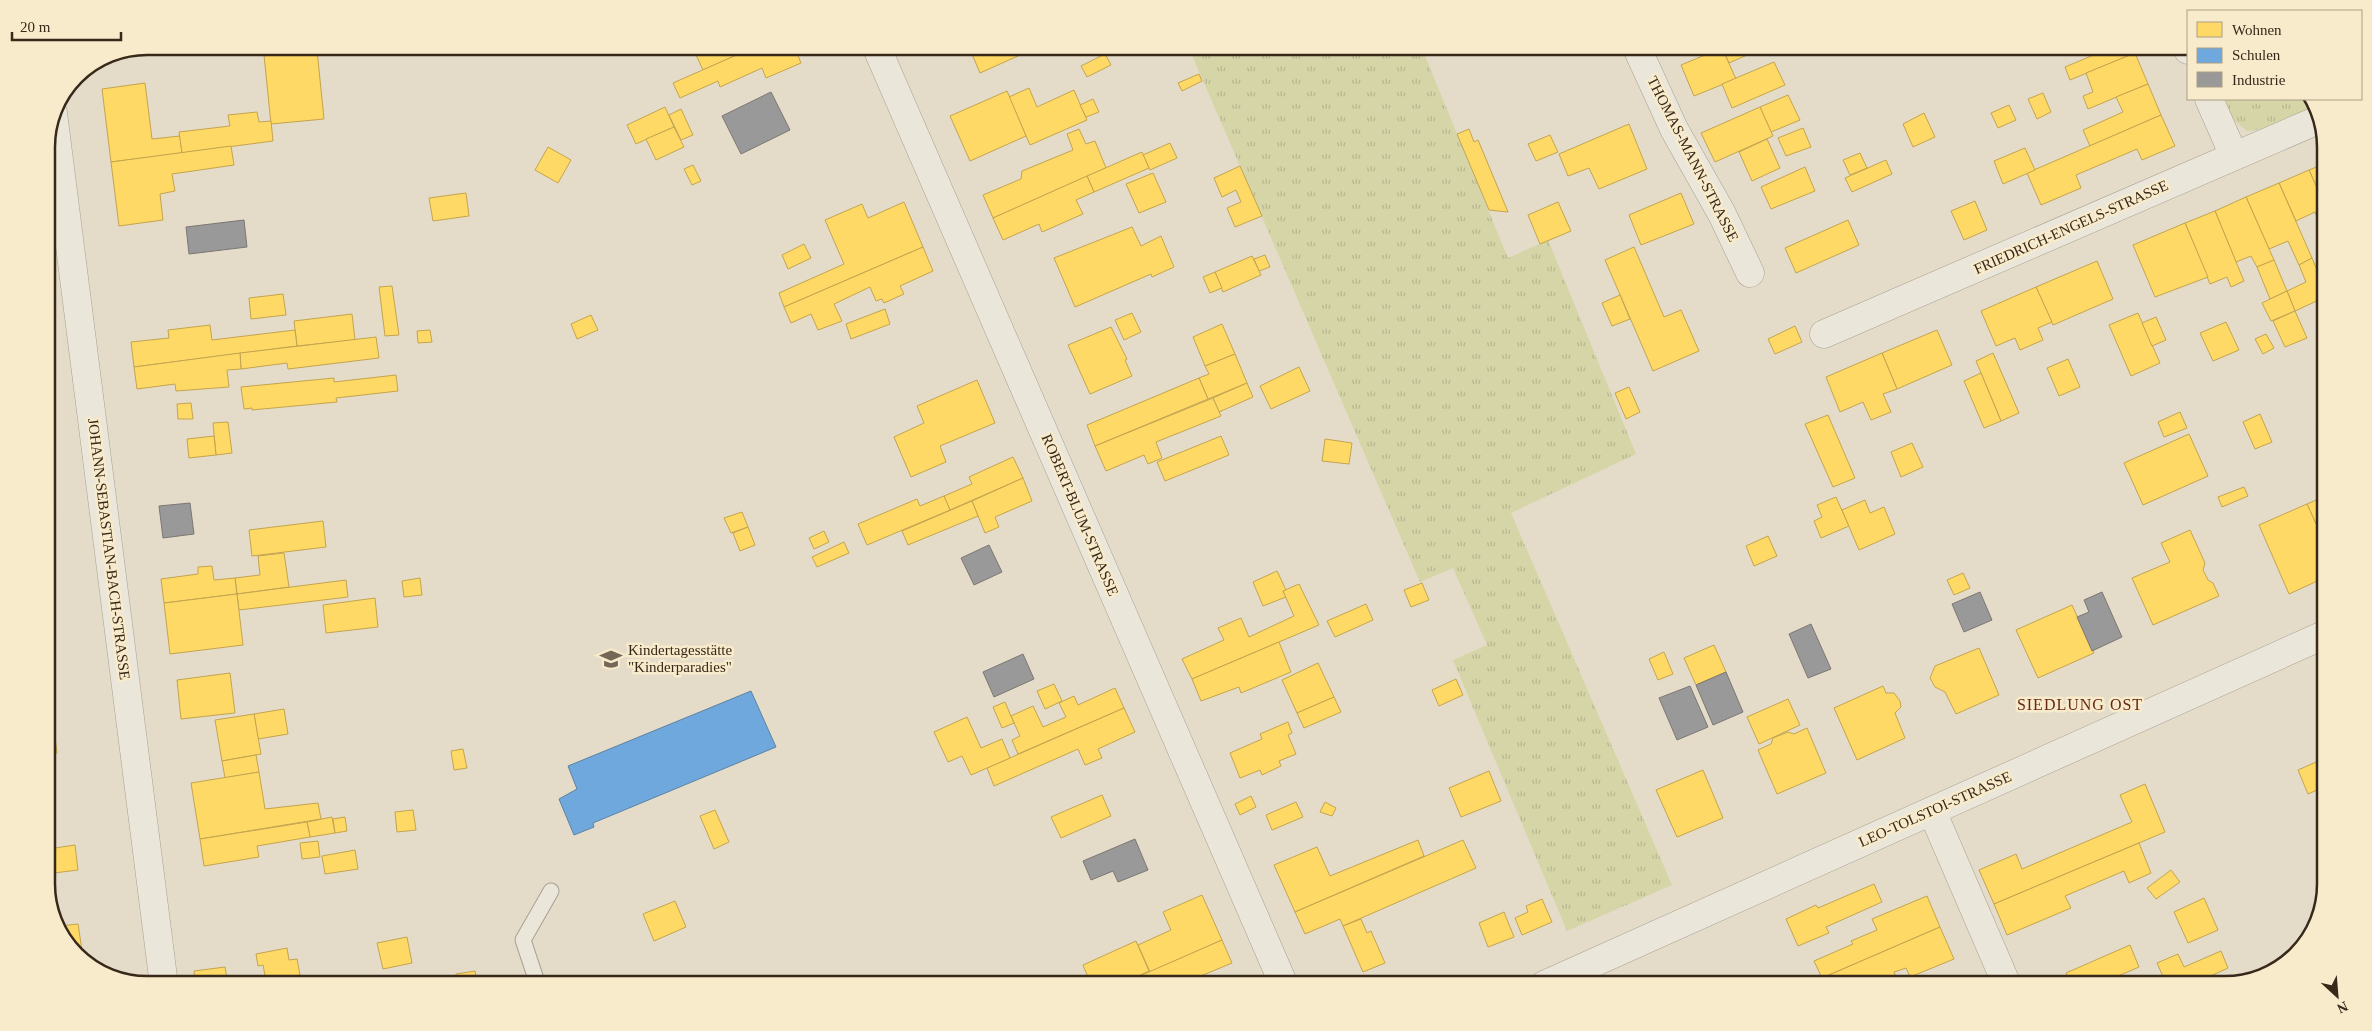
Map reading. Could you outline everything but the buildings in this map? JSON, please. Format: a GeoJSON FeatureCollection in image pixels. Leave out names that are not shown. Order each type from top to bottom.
{"type":"FeatureCollection","features":[{"type":"Feature","properties":{"kind":"street","name":"ROBERT-BLUM-STRASSE"},"geometry":{"type":"LineString","coordinates":[[880,55],[1280,976]]}},
{"type":"Feature","properties":{"kind":"street","name":"THOMAS-MANN-STRASSE"},"geometry":{"type":"LineString","coordinates":[[1640,55],[1674,129],[1722,214],[1750,272]]}},
{"type":"Feature","properties":{"kind":"street"},"geometry":{"type":"LineString","coordinates":[[2209,100],[2234,156]]}},
{"type":"Feature","properties":{"kind":"street","name":"FRIEDRICH-ENGELS-STRASSE"},"geometry":{"type":"LineString","coordinates":[[1824,334],[2313,122]]}},
{"type":"Feature","properties":{"kind":"street","name":"JOHANN-SEBASTIAN-BACH-STRASSE"},"geometry":{"type":"LineString","coordinates":[[56,135],[163,976]]}},
{"type":"Feature","properties":{"kind":"street","name":"LEO-TOLSTOI-STRASSE"},"geometry":{"type":"LineString","coordinates":[[1564,976],[2317,638]]}},
{"type":"Feature","properties":{"kind":"street"},"geometry":{"type":"LineString","coordinates":[[1932,811],[2003,976]]}},
{"type":"Feature","properties":{"kind":"lane"},"geometry":{"type":"LineString","coordinates":[[535,976],[523,940],[551,891]]}},
{"type":"Feature","properties":{"kind":"green space"},"geometry":{"type":"Polygon","coordinates":[[[1192,55],[1425,55],[1508,258],[1548,240],[1636,454],[1511,513],[1672,885],[1567,931],[1453,660],[1487,645],[1453,568],[1420,582],[1192,55]]]}},
{"type":"Feature","properties":{"kind":"green space"},"geometry":{"type":"Polygon","coordinates":[[[2222,100],[2304,100],[2310,111],[2272,128],[2247,131],[2231,118],[2222,100]]]}},
{"type":"Feature","properties":{"kind":"place","name":"Kindertagesstätte \"Kinderparadies\""},"geometry":{"type":"Point","coordinates":[611,659]}},
{"type":"Feature","properties":{"kind":"district","name":"SIEDLUNG OST"},"geometry":{"type":"Point","coordinates":[2080,704]}}]}
